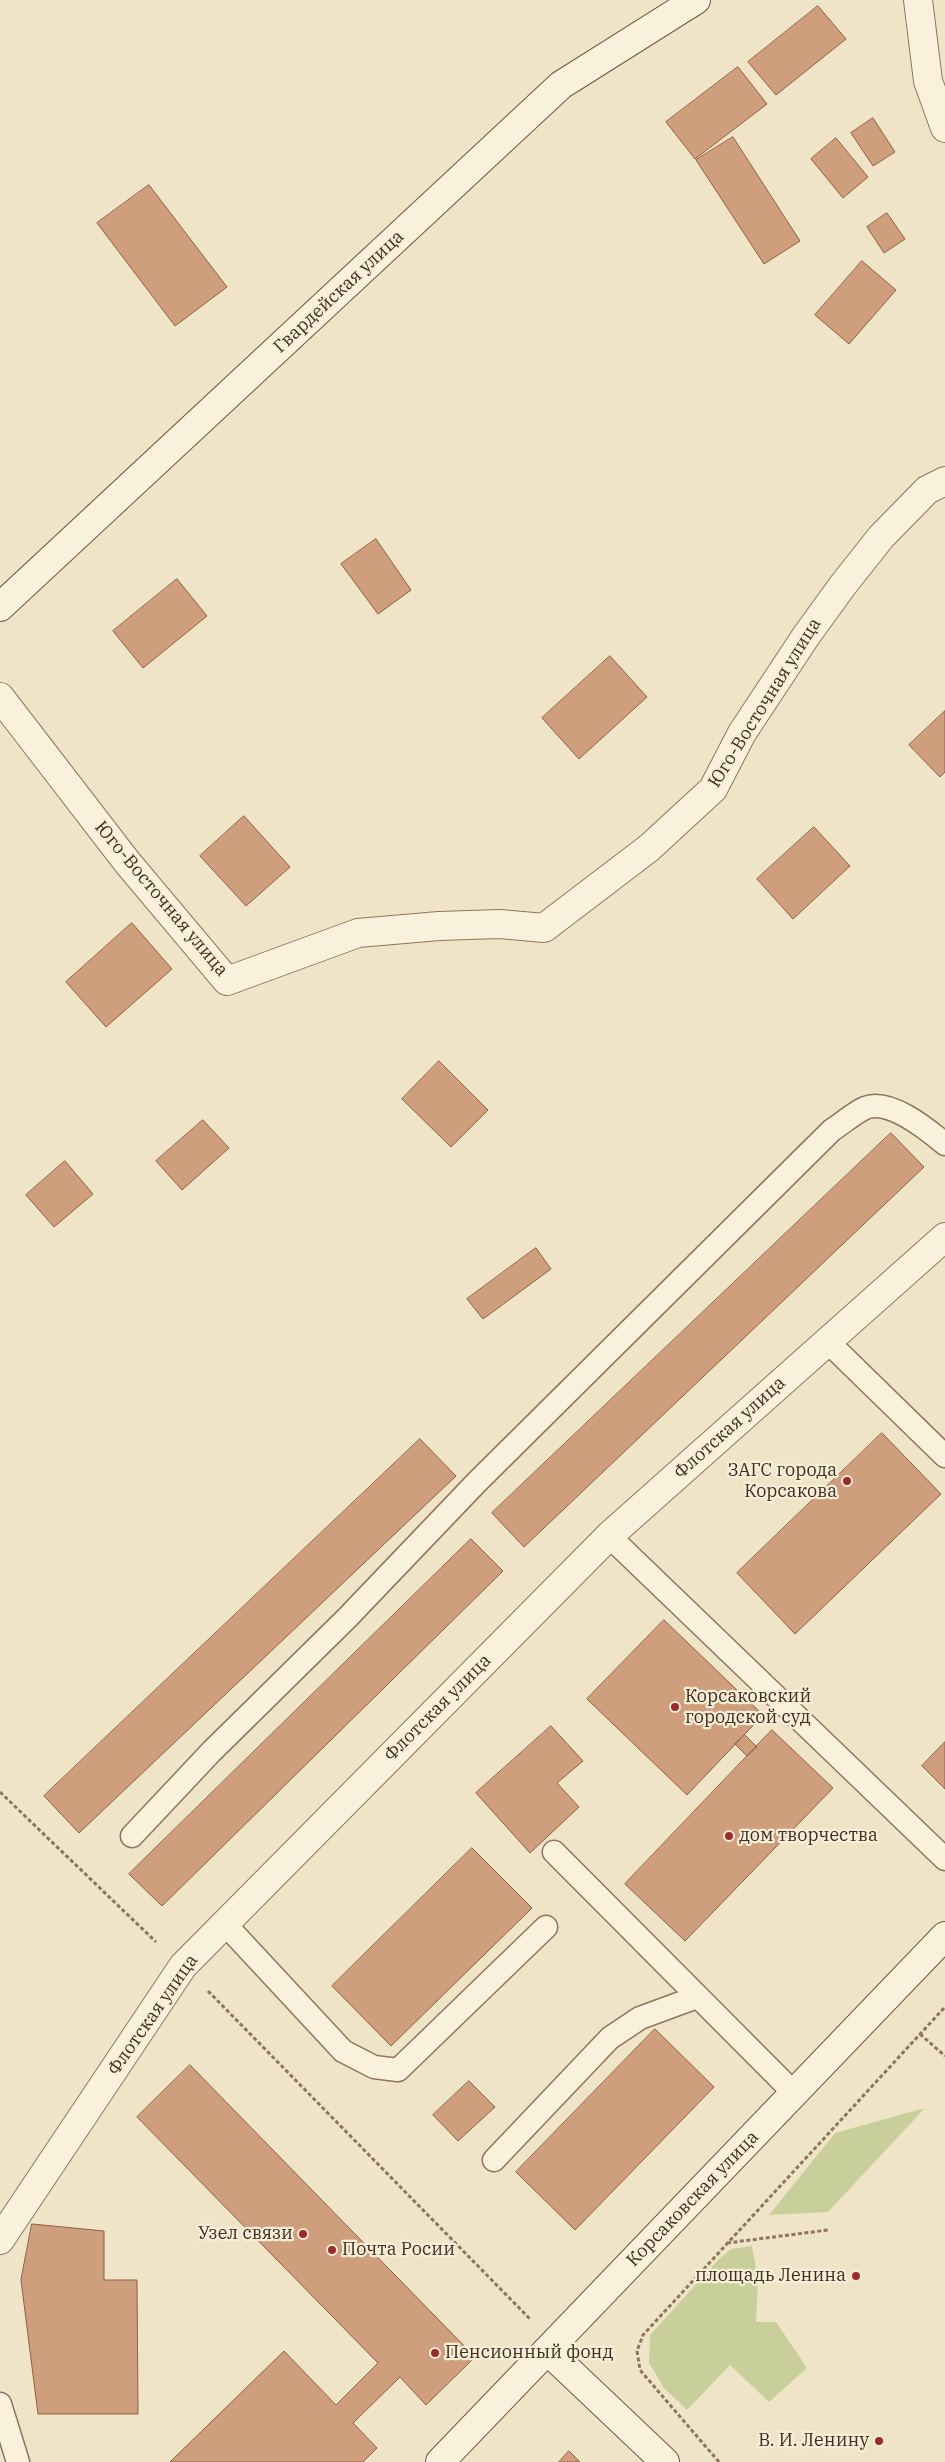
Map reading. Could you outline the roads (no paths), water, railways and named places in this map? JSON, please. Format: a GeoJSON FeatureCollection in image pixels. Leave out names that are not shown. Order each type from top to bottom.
{"type":"FeatureCollection","features":[{"type":"Feature","properties":{"kind":"street","name":"Гвардейская улица"},"geometry":{"type":"LineString","coordinates":[[0,607],[561,85],[696,0]]}},
{"type":"Feature","properties":{"kind":"street"},"geometry":{"type":"LineString","coordinates":[[918,0],[928,81],[945,128]]}},
{"type":"Feature","properties":{"kind":"street","name":"Юго-Восточная улица"},"geometry":{"type":"LineString","coordinates":[[0,697],[127,862],[226,981],[358,933],[492,924],[544,928],[649,848],[713,789],[742,733],[806,636],[843,585],[881,537],[920,496],[927,490],[945,481]]}},
{"type":"Feature","properties":{"kind":"street","name":"Флотская улица"},"geometry":{"type":"LineString","coordinates":[[0,2240],[183,1966],[609,1536],[945,1237]]}},
{"type":"Feature","properties":{"kind":"street","name":"Корсаковская улица"},"geometry":{"type":"LineString","coordinates":[[440,2462],[945,1936]]}},
{"type":"Feature","properties":{"kind":"street"},"geometry":{"type":"LineString","coordinates":[[548,2351],[665,2462]]}},
{"type":"Feature","properties":{"kind":"lane"},"geometry":{"type":"LineString","coordinates":[[132,1836],[211,1752],[347,1618],[477,1482],[832,1130],[867,1107],[892,1109],[923,1125],[945,1144]]}},
{"type":"Feature","properties":{"kind":"lane"},"geometry":{"type":"LineString","coordinates":[[827,1341],[945,1456]]}},
{"type":"Feature","properties":{"kind":"lane"},"geometry":{"type":"LineString","coordinates":[[609,1536],[945,1859]]}},
{"type":"Feature","properties":{"kind":"lane"},"geometry":{"type":"LineString","coordinates":[[554,1852],[794,2093]]}},
{"type":"Feature","properties":{"kind":"lane"},"geometry":{"type":"LineString","coordinates":[[225,1924],[343,2051],[374,2066],[398,2070],[546,1926]]}},
{"type":"Feature","properties":{"kind":"lane"},"geometry":{"type":"LineString","coordinates":[[494,2160],[610,2038],[640,2018],[697,1997]]}},
{"type":"Feature","properties":{"kind":"lane"},"geometry":{"type":"LineString","coordinates":[[0,2404],[18,2462]]}},
{"type":"Feature","properties":{"kind":"place","name":"ЗАГС города Корсакова"},"geometry":{"type":"Point","coordinates":[847,1481]}},
{"type":"Feature","properties":{"kind":"place","name":"Корсаковский городской суд"},"geometry":{"type":"Point","coordinates":[675,1707]}},
{"type":"Feature","properties":{"kind":"place","name":"дом творчества"},"geometry":{"type":"Point","coordinates":[729,1836]}},
{"type":"Feature","properties":{"kind":"place","name":"Узел связи"},"geometry":{"type":"Point","coordinates":[303,2234]}},
{"type":"Feature","properties":{"kind":"place","name":"Почта Росии"},"geometry":{"type":"Point","coordinates":[332,2250]}},
{"type":"Feature","properties":{"kind":"place","name":"площадь Ленина"},"geometry":{"type":"Point","coordinates":[856,2276]}},
{"type":"Feature","properties":{"kind":"place","name":"Пенсионный фонд"},"geometry":{"type":"Point","coordinates":[435,2353]}},
{"type":"Feature","properties":{"kind":"place","name":"В. И. Ленину"},"geometry":{"type":"Point","coordinates":[879,2441]}}]}
